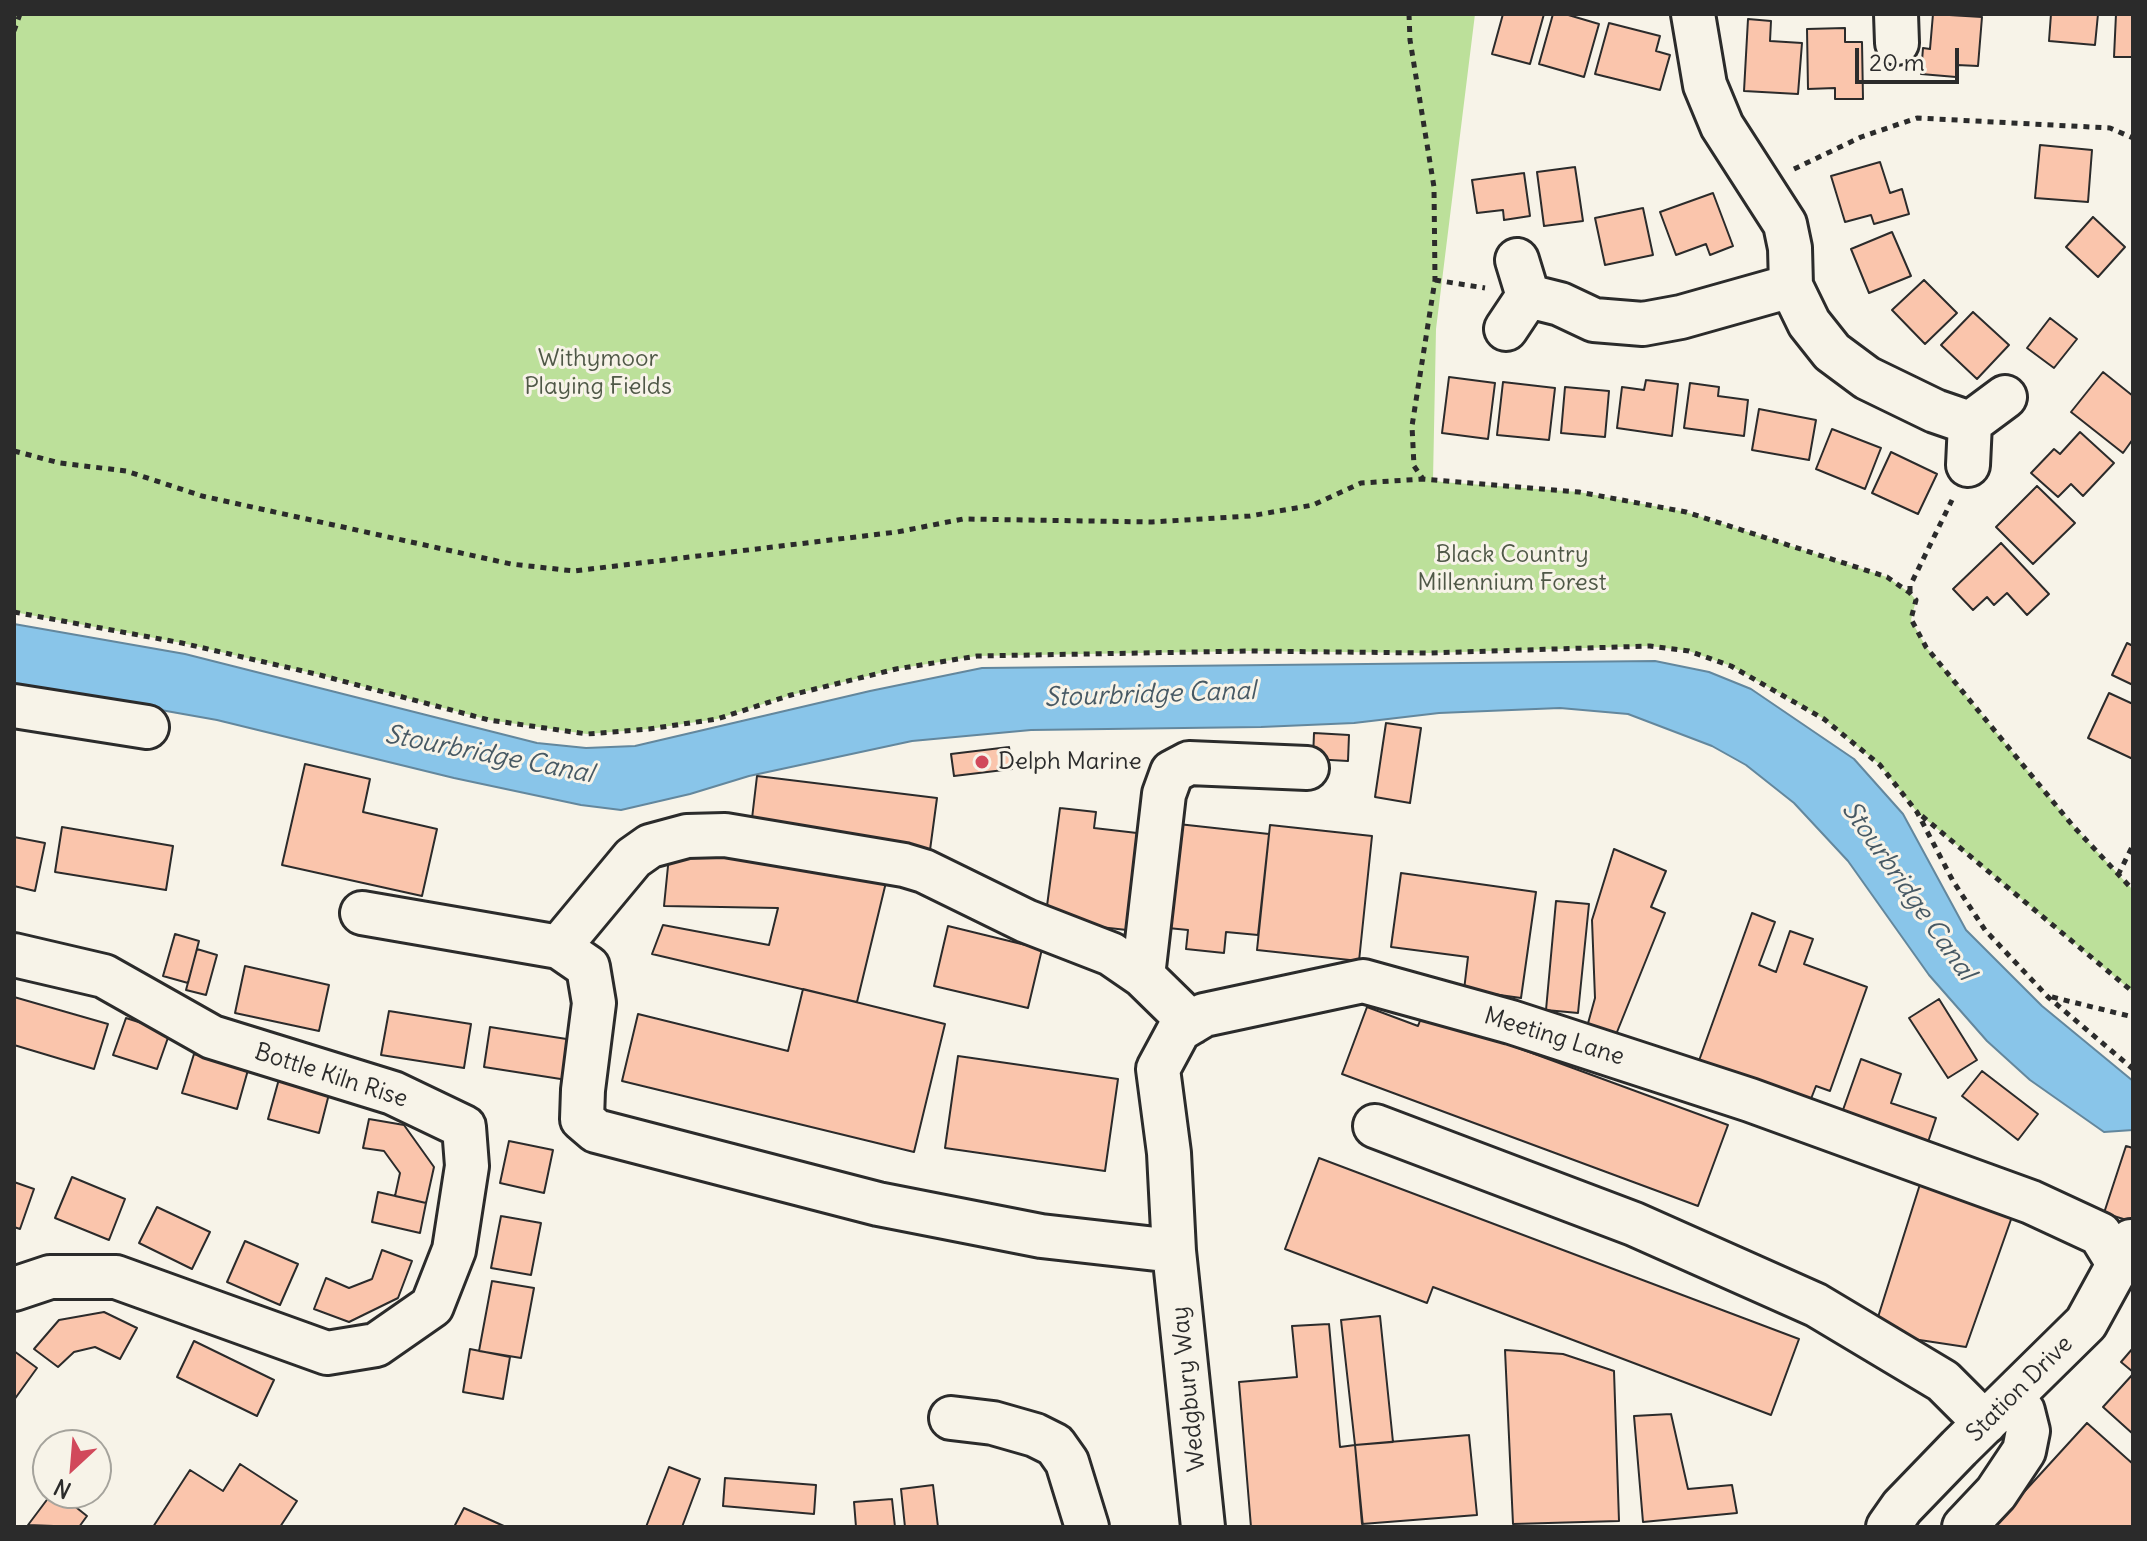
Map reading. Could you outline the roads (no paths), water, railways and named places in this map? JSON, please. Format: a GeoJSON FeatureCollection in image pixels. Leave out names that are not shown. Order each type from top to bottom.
{"type":"FeatureCollection","features":[{"type":"Feature","properties":{"kind":"street"},"geometry":{"type":"LineString","coordinates":[[1693,14],[1705,85],[1722,126],[1785,224],[1790,248],[1791,286],[1809,323],[1832,352],[1867,378],[1935,411],[1970,423]]}},
{"type":"Feature","properties":{"kind":"street"},"geometry":{"type":"LineString","coordinates":[[1517,295],[1560,304],[1594,320],[1643,324],[1693,314],[1791,286]]}},
{"type":"Feature","properties":{"kind":"street"},"geometry":{"type":"LineString","coordinates":[[1970,423],[2005,397]]}},
{"type":"Feature","properties":{"kind":"street"},"geometry":{"type":"LineString","coordinates":[[1968,465],[1970,423]]}},
{"type":"Feature","properties":{"kind":"street"},"geometry":{"type":"LineString","coordinates":[[14,706],[147,727]]}},
{"type":"Feature","properties":{"kind":"street"},"geometry":{"type":"LineString","coordinates":[[1143,976],[1164,794],[1172,772],[1189,763],[1307,768]]}},
{"type":"Feature","properties":{"kind":"street"},"geometry":{"type":"LineString","coordinates":[[362,913],[559,947],[588,967],[594,1003],[582,1119],[596,1131],[878,1204],[1041,1236],[1174,1251],[1169,1153],[1158,1069],[1179,1030],[1191,1023],[1143,976],[1111,954],[1026,921],[949,882],[904,865],[725,835],[687,836],[650,846],[633,858],[559,947]]}},
{"type":"Feature","properties":{"kind":"street","name":"Bottle Kiln Rise"},"geometry":{"type":"LineString","coordinates":[[14,955],[104,976],[212,1037],[393,1093],[464,1127],[467,1166],[454,1250],[432,1306],[376,1345],[327,1353],[116,1277],[50,1277],[14,1289]]}},
{"type":"Feature","properties":{"kind":"street","name":"Meeting Lane"},"geometry":{"type":"LineString","coordinates":[[1191,1023],[1204,1015],[1363,981],[1511,1022],[1750,1100],[2031,1202],[2100,1234],[2126,1251]]}},
{"type":"Feature","properties":{"kind":"street"},"geometry":{"type":"LineString","coordinates":[[1375,1126],[1634,1224],[1816,1305],[1998,1410],[2023,1411],[2028,1431],[2024,1451],[1996,1493],[1964,1527]]}},
{"type":"Feature","properties":{"kind":"street","name":"Wedgbury Way"},"geometry":{"type":"LineString","coordinates":[[1174,1251],[1203,1527]]}},
{"type":"Feature","properties":{"kind":"street","name":"Station Drive"},"geometry":{"type":"LineString","coordinates":[[1888,1527],[1902,1507],[2086,1323],[2126,1251]]}},
{"type":"Feature","properties":{"kind":"street"},"geometry":{"type":"LineString","coordinates":[[951,1418],[993,1423],[1035,1435],[1055,1445],[1067,1462],[1087,1527]]}},
{"type":"Feature","properties":{"kind":"water","name":"Stourbridge Canal"},"geometry":{"type":"Polygon","coordinates":[[[14,624],[185,654],[537,743],[586,748],[635,746],[982,668],[1655,661],[1709,672],[1751,689],[1854,759],[1903,814],[1966,930],[2042,1006],[2133,1081],[2133,1130],[2104,1132],[2030,1080],[1987,1041],[1929,975],[1848,861],[1794,803],[1746,765],[1712,746],[1628,714],[1560,708],[1439,713],[1354,723],[1261,727],[1031,730],[912,741],[749,776],[621,810],[581,805],[454,778],[217,720],[14,684],[14,624]]]}},
{"type":"Feature","properties":{"kind":"place","name":"Delph Marine"},"geometry":{"type":"Point","coordinates":[982,762]}},
{"type":"Feature","properties":{"kind":"park label","name":"Withymoor Playing Fields"},"geometry":{"type":"Point","coordinates":[598,373]}},
{"type":"Feature","properties":{"kind":"park label","name":"Black Country Millennium Forest"},"geometry":{"type":"Point","coordinates":[1512,569]}}]}
